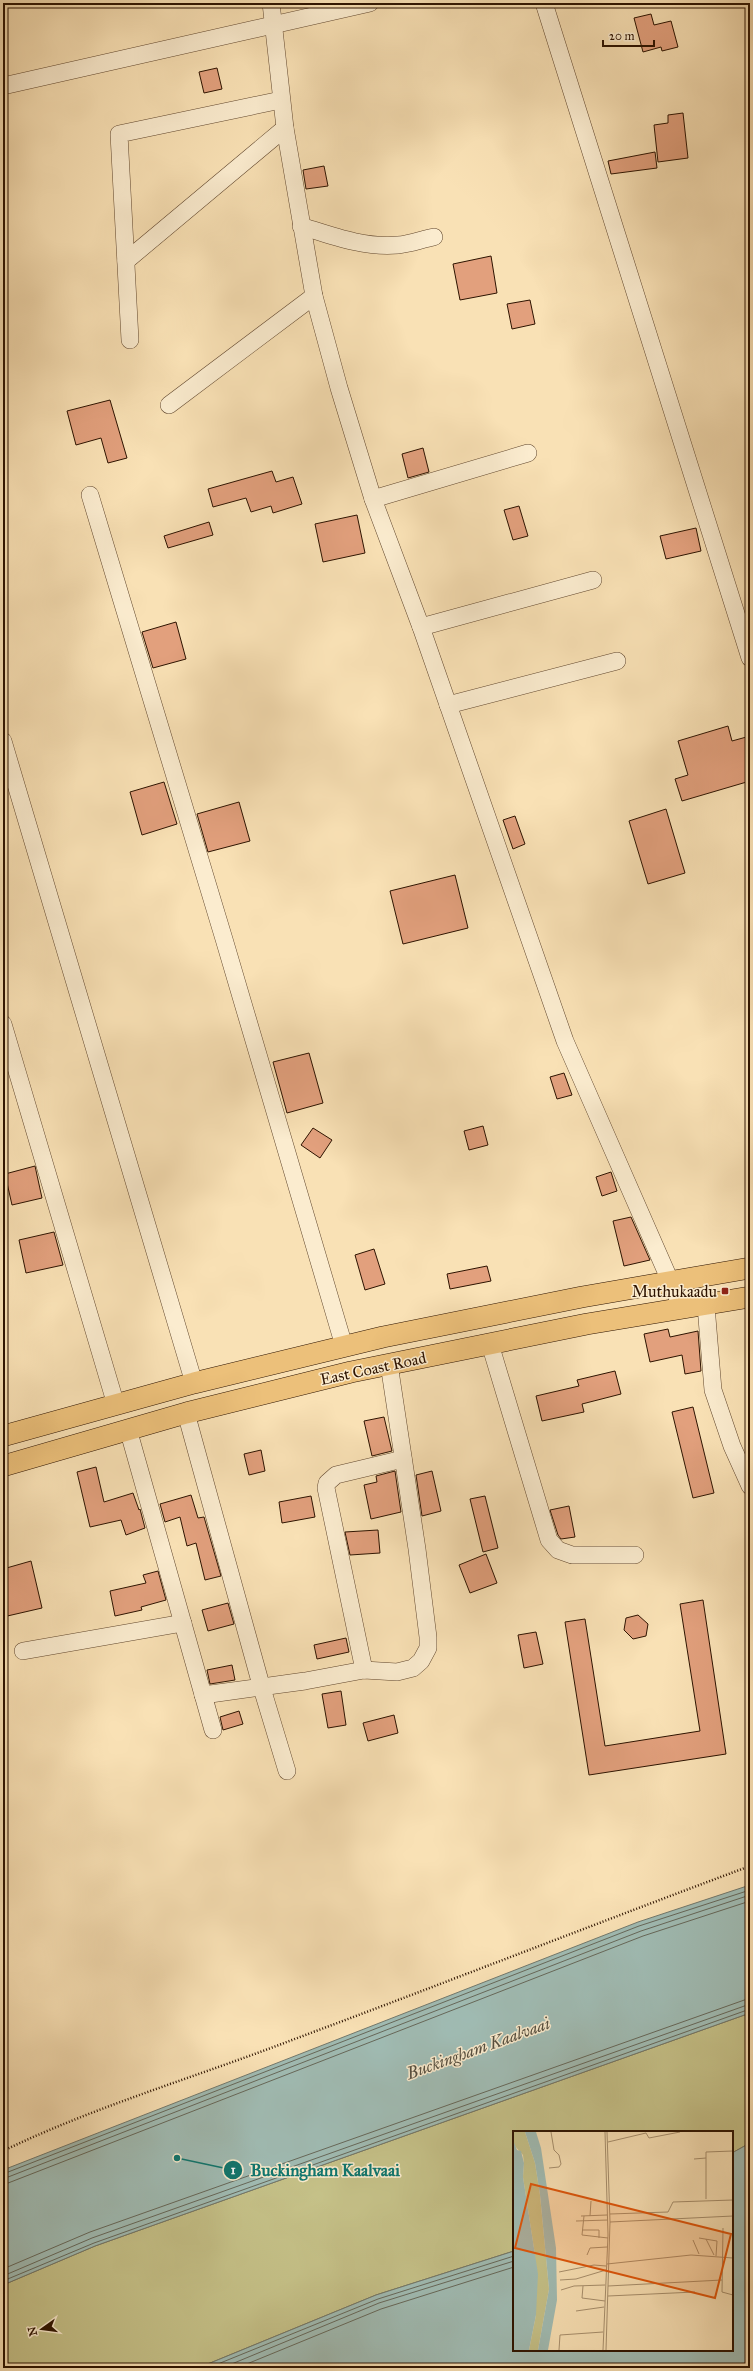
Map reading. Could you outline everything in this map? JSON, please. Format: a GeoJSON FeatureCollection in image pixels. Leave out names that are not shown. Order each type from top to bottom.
{"type":"FeatureCollection","features":[{"type":"Feature","properties":{"kind":"main road","name":"East Coast Road"},"geometry":{"type":"LineString","coordinates":[[3,1436],[194,1383],[344,1346],[582,1297],[750,1268]]}},
{"type":"Feature","properties":{"kind":"main road","name":"East Coast Road"},"geometry":{"type":"LineString","coordinates":[[3,1466],[186,1413],[389,1364],[682,1308],[749,1301]]}},
{"type":"Feature","properties":{"kind":"street"},"geometry":{"type":"LineString","coordinates":[[271,3],[285,128],[314,296],[339,388],[373,499],[421,627],[565,1041],[682,1308]]}},
{"type":"Feature","properties":{"kind":"street"},"geometry":{"type":"LineString","coordinates":[[3,86],[370,3]]}},
{"type":"Feature","properties":{"kind":"street"},"geometry":{"type":"LineString","coordinates":[[544,3],[750,658]]}},
{"type":"Feature","properties":{"kind":"street"},"geometry":{"type":"LineString","coordinates":[[130,340],[119,134],[281,100]]}},
{"type":"Feature","properties":{"kind":"street"},"geometry":{"type":"LineString","coordinates":[[126,261],[285,128]]}},
{"type":"Feature","properties":{"kind":"street"},"geometry":{"type":"LineString","coordinates":[[301,226],[355,242],[379,245],[399,245],[434,237]]}},
{"type":"Feature","properties":{"kind":"street"},"geometry":{"type":"LineString","coordinates":[[169,406],[314,296]]}},
{"type":"Feature","properties":{"kind":"street"},"geometry":{"type":"LineString","coordinates":[[373,499],[528,453]]}},
{"type":"Feature","properties":{"kind":"street"},"geometry":{"type":"LineString","coordinates":[[90,495],[224,939],[344,1346]]}},
{"type":"Feature","properties":{"kind":"street"},"geometry":{"type":"LineString","coordinates":[[421,627],[593,580]]}},
{"type":"Feature","properties":{"kind":"street"},"geometry":{"type":"LineString","coordinates":[[448,705],[617,661]]}},
{"type":"Feature","properties":{"kind":"street"},"geometry":{"type":"LineString","coordinates":[[3,741],[194,1383]]}},
{"type":"Feature","properties":{"kind":"street"},"geometry":{"type":"LineString","coordinates":[[3,1024],[116,1405]]}},
{"type":"Feature","properties":{"kind":"street"},"geometry":{"type":"LineString","coordinates":[[706,1306],[714,1390],[732,1446],[750,1486]]}},
{"type":"Feature","properties":{"kind":"street"},"geometry":{"type":"LineString","coordinates":[[490,1344],[549,1540],[558,1550],[572,1555],[635,1555]]}},
{"type":"Feature","properties":{"kind":"street"},"geometry":{"type":"LineString","coordinates":[[203,1695],[305,1681],[364,1670],[397,1672],[413,1668],[421,1661],[428,1648],[417,1549],[389,1364]]}},
{"type":"Feature","properties":{"kind":"street"},"geometry":{"type":"LineString","coordinates":[[186,1413],[261,1686],[287,1771]]}},
{"type":"Feature","properties":{"kind":"street"},"geometry":{"type":"LineString","coordinates":[[128,1429],[213,1730]]}},
{"type":"Feature","properties":{"kind":"street"},"geometry":{"type":"LineString","coordinates":[[364,1670],[326,1488],[327,1483],[336,1474],[403,1459]]}},
{"type":"Feature","properties":{"kind":"street"},"geometry":{"type":"LineString","coordinates":[[23,1651],[182,1623]]}},
{"type":"Feature","properties":{"kind":"path"},"geometry":{"type":"LineString","coordinates":[[3,2151],[43,2131],[292,2040],[467,1972],[750,1866]]}},
{"type":"Feature","properties":{"kind":"shaded area"},"geometry":{"type":"Polygon","coordinates":[[[750,2013],[750,2143],[733,2152],[733,2131],[513,2131],[513,2251],[376,2295],[198,2368],[3,2368],[3,2285],[95,2246],[750,2013]]]}},
{"type":"Feature","properties":{"kind":"water"},"geometry":{"type":"Polygon","coordinates":[[[750,1885],[750,2013],[95,2246],[3,2285],[3,2170],[638,1922],[750,1885]]]}},
{"type":"Feature","properties":{"kind":"water"},"geometry":{"type":"Polygon","coordinates":[[[750,2143],[750,2368],[198,2368],[376,2295],[513,2251],[513,2351],[733,2351],[733,2152],[750,2143]]]}},
{"type":"Feature","properties":{"kind":"building"},"geometry":{"type":"Polygon","coordinates":[[[651,14],[654,25],[671,21],[678,47],[662,51],[661,47],[643,52],[634,18],[651,14]]]}},
{"type":"Feature","properties":{"kind":"building"},"geometry":{"type":"Polygon","coordinates":[[[217,68],[222,89],[204,93],[199,72],[217,68]]]}},
{"type":"Feature","properties":{"kind":"building"},"geometry":{"type":"Polygon","coordinates":[[[683,113],[688,158],[658,162],[654,125],[668,123],[668,115],[683,113]]]}},
{"type":"Feature","properties":{"kind":"building"},"geometry":{"type":"Polygon","coordinates":[[[655,152],[657,168],[611,174],[608,161],[655,152]]]}},
{"type":"Feature","properties":{"kind":"building"},"geometry":{"type":"Polygon","coordinates":[[[324,166],[328,186],[306,189],[303,170],[324,166]]]}},
{"type":"Feature","properties":{"kind":"building"},"geometry":{"type":"Polygon","coordinates":[[[491,256],[497,293],[460,300],[453,264],[491,256]]]}},
{"type":"Feature","properties":{"kind":"building"},"geometry":{"type":"Polygon","coordinates":[[[530,300],[535,324],[512,329],[507,304],[530,300]]]}},
{"type":"Feature","properties":{"kind":"building"},"geometry":{"type":"Polygon","coordinates":[[[110,400],[127,458],[108,463],[101,438],[76,445],[67,411],[110,400]]]}},
{"type":"Feature","properties":{"kind":"building"},"geometry":{"type":"Polygon","coordinates":[[[423,448],[429,472],[408,478],[402,454],[423,448]]]}},
{"type":"Feature","properties":{"kind":"building"},"geometry":{"type":"Polygon","coordinates":[[[272,471],[276,482],[293,477],[302,504],[273,513],[271,506],[251,512],[246,498],[213,507],[208,489],[272,471]]]}},
{"type":"Feature","properties":{"kind":"building"},"geometry":{"type":"Polygon","coordinates":[[[519,506],[528,536],[513,540],[504,510],[519,506]]]}},
{"type":"Feature","properties":{"kind":"building"},"geometry":{"type":"Polygon","coordinates":[[[357,515],[365,553],[323,562],[315,524],[357,515]]]}},
{"type":"Feature","properties":{"kind":"building"},"geometry":{"type":"Polygon","coordinates":[[[209,522],[213,535],[168,548],[164,536],[209,522]]]}},
{"type":"Feature","properties":{"kind":"building"},"geometry":{"type":"Polygon","coordinates":[[[696,528],[701,551],[666,559],[660,536],[696,528]]]}},
{"type":"Feature","properties":{"kind":"building"},"geometry":{"type":"Polygon","coordinates":[[[176,622],[186,659],[153,668],[142,632],[176,622]]]}},
{"type":"Feature","properties":{"kind":"building"},"geometry":{"type":"Polygon","coordinates":[[[728,726],[732,741],[750,736],[750,781],[682,801],[675,779],[688,775],[678,741],[728,726]]]}},
{"type":"Feature","properties":{"kind":"building"},"geometry":{"type":"Polygon","coordinates":[[[164,782],[177,824],[142,835],[130,792],[164,782]]]}},
{"type":"Feature","properties":{"kind":"building"},"geometry":{"type":"Polygon","coordinates":[[[239,802],[250,841],[208,852],[197,814],[239,802]]]}},
{"type":"Feature","properties":{"kind":"building"},"geometry":{"type":"Polygon","coordinates":[[[666,809],[685,873],[648,884],[629,821],[666,809]]]}},
{"type":"Feature","properties":{"kind":"building"},"geometry":{"type":"Polygon","coordinates":[[[515,816],[525,844],[513,849],[503,820],[515,816]]]}},
{"type":"Feature","properties":{"kind":"building"},"geometry":{"type":"Polygon","coordinates":[[[455,875],[468,928],[403,944],[390,891],[455,875]]]}},
{"type":"Feature","properties":{"kind":"building"},"geometry":{"type":"Polygon","coordinates":[[[309,1053],[323,1103],[287,1113],[273,1062],[309,1053]]]}},
{"type":"Feature","properties":{"kind":"building"},"geometry":{"type":"Polygon","coordinates":[[[564,1073],[572,1095],[557,1099],[550,1077],[564,1073]]]}},
{"type":"Feature","properties":{"kind":"building"},"geometry":{"type":"Polygon","coordinates":[[[483,1126],[488,1145],[469,1150],[464,1131],[483,1126]]]}},
{"type":"Feature","properties":{"kind":"building"},"geometry":{"type":"Polygon","coordinates":[[[313,1128],[332,1140],[320,1158],[301,1145],[313,1128]]]}},
{"type":"Feature","properties":{"kind":"building"},"geometry":{"type":"Polygon","coordinates":[[[35,1166],[42,1198],[12,1205],[5,1174],[35,1166]]]}},
{"type":"Feature","properties":{"kind":"building"},"geometry":{"type":"Polygon","coordinates":[[[611,1172],[617,1191],[602,1196],[596,1177],[611,1172]]]}},
{"type":"Feature","properties":{"kind":"building"},"geometry":{"type":"Polygon","coordinates":[[[631,1217],[650,1260],[624,1266],[613,1221],[631,1217]]]}},
{"type":"Feature","properties":{"kind":"building"},"geometry":{"type":"Polygon","coordinates":[[[54,1232],[63,1265],[26,1273],[19,1240],[54,1232]]]}},
{"type":"Feature","properties":{"kind":"building"},"geometry":{"type":"Polygon","coordinates":[[[374,1249],[385,1284],[365,1290],[355,1255],[374,1249]]]}},
{"type":"Feature","properties":{"kind":"building"},"geometry":{"type":"Polygon","coordinates":[[[487,1266],[491,1281],[450,1289],[447,1274],[487,1266]]]}},
{"type":"Feature","properties":{"kind":"building"},"geometry":{"type":"Polygon","coordinates":[[[668,1329],[670,1337],[698,1331],[701,1371],[685,1374],[682,1355],[650,1362],[644,1334],[668,1329]]]}},
{"type":"Feature","properties":{"kind":"building"},"geometry":{"type":"Polygon","coordinates":[[[615,1371],[621,1394],[582,1404],[584,1412],[542,1421],[536,1396],[579,1386],[577,1380],[615,1371]]]}},
{"type":"Feature","properties":{"kind":"building"},"geometry":{"type":"Polygon","coordinates":[[[693,1407],[714,1493],[693,1498],[672,1412],[693,1407]]]}},
{"type":"Feature","properties":{"kind":"building"},"geometry":{"type":"Polygon","coordinates":[[[384,1417],[392,1451],[372,1456],[364,1421],[384,1417]]]}},
{"type":"Feature","properties":{"kind":"building"},"geometry":{"type":"Polygon","coordinates":[[[261,1450],[265,1471],[249,1475],[244,1454],[261,1450]]]}},
{"type":"Feature","properties":{"kind":"building"},"geometry":{"type":"Polygon","coordinates":[[[96,1467],[104,1502],[133,1493],[139,1510],[140,1509],[145,1528],[126,1535],[121,1520],[90,1527],[77,1472],[96,1467]]]}},
{"type":"Feature","properties":{"kind":"building"},"geometry":{"type":"Polygon","coordinates":[[[395,1471],[401,1512],[371,1519],[364,1485],[377,1482],[376,1476],[395,1471]]]}},
{"type":"Feature","properties":{"kind":"building"},"geometry":{"type":"Polygon","coordinates":[[[432,1471],[441,1511],[422,1516],[416,1475],[432,1471]]]}},
{"type":"Feature","properties":{"kind":"building"},"geometry":{"type":"Polygon","coordinates":[[[191,1495],[198,1518],[204,1517],[221,1576],[205,1580],[196,1543],[187,1546],[180,1517],[165,1522],[160,1504],[191,1495]]]}},
{"type":"Feature","properties":{"kind":"building"},"geometry":{"type":"Polygon","coordinates":[[[311,1496],[315,1517],[282,1523],[279,1502],[311,1496]]]}},
{"type":"Feature","properties":{"kind":"building"},"geometry":{"type":"Polygon","coordinates":[[[485,1496],[498,1548],[483,1552],[470,1499],[485,1496]]]}},
{"type":"Feature","properties":{"kind":"building"},"geometry":{"type":"Polygon","coordinates":[[[569,1506],[575,1537],[561,1539],[558,1535],[550,1510],[569,1506]]]}},
{"type":"Feature","properties":{"kind":"building"},"geometry":{"type":"Polygon","coordinates":[[[378,1530],[380,1553],[350,1555],[345,1532],[378,1530]]]}},
{"type":"Feature","properties":{"kind":"building"},"geometry":{"type":"Polygon","coordinates":[[[486,1554],[497,1583],[470,1593],[459,1565],[486,1554]]]}},
{"type":"Feature","properties":{"kind":"building"},"geometry":{"type":"Polygon","coordinates":[[[31,1561],[42,1608],[3,1617],[3,1569],[31,1561]]]}},
{"type":"Feature","properties":{"kind":"building"},"geometry":{"type":"Polygon","coordinates":[[[158,1571],[166,1600],[141,1607],[142,1610],[115,1616],[110,1591],[146,1583],[143,1575],[158,1571]]]}},
{"type":"Feature","properties":{"kind":"building"},"geometry":{"type":"Polygon","coordinates":[[[703,1600],[726,1754],[589,1775],[565,1622],[585,1619],[605,1746],[700,1731],[680,1604],[703,1600]]]}},
{"type":"Feature","properties":{"kind":"building"},"geometry":{"type":"Polygon","coordinates":[[[228,1603],[234,1624],[208,1631],[202,1610],[228,1603]]]}},
{"type":"Feature","properties":{"kind":"building"},"geometry":{"type":"Polygon","coordinates":[[[638,1615],[648,1624],[646,1636],[633,1639],[624,1630],[626,1618],[638,1615]]]}},
{"type":"Feature","properties":{"kind":"building"},"geometry":{"type":"Polygon","coordinates":[[[536,1632],[543,1664],[524,1668],[518,1635],[536,1632]]]}},
{"type":"Feature","properties":{"kind":"building"},"geometry":{"type":"Polygon","coordinates":[[[346,1638],[349,1652],[317,1659],[314,1645],[346,1638]]]}},
{"type":"Feature","properties":{"kind":"building"},"geometry":{"type":"Polygon","coordinates":[[[232,1665],[235,1680],[210,1684],[207,1670],[232,1665]]]}},
{"type":"Feature","properties":{"kind":"building"},"geometry":{"type":"Polygon","coordinates":[[[341,1691],[346,1725],[328,1728],[322,1694],[341,1691]]]}},
{"type":"Feature","properties":{"kind":"building"},"geometry":{"type":"Polygon","coordinates":[[[239,1711],[243,1724],[223,1730],[220,1717],[239,1711]]]}},
{"type":"Feature","properties":{"kind":"building"},"geometry":{"type":"Polygon","coordinates":[[[394,1715],[398,1733],[368,1741],[363,1723],[394,1715]]]}},
{"type":"Feature","properties":{"kind":"place","name":"Muthukaadu"},"geometry":{"type":"Point","coordinates":[725,1291]}},
{"type":"Feature","properties":{"kind":"place","name":"Buckingham Kaalvaai"},"geometry":{"type":"Point","coordinates":[177,2158]}}]}
